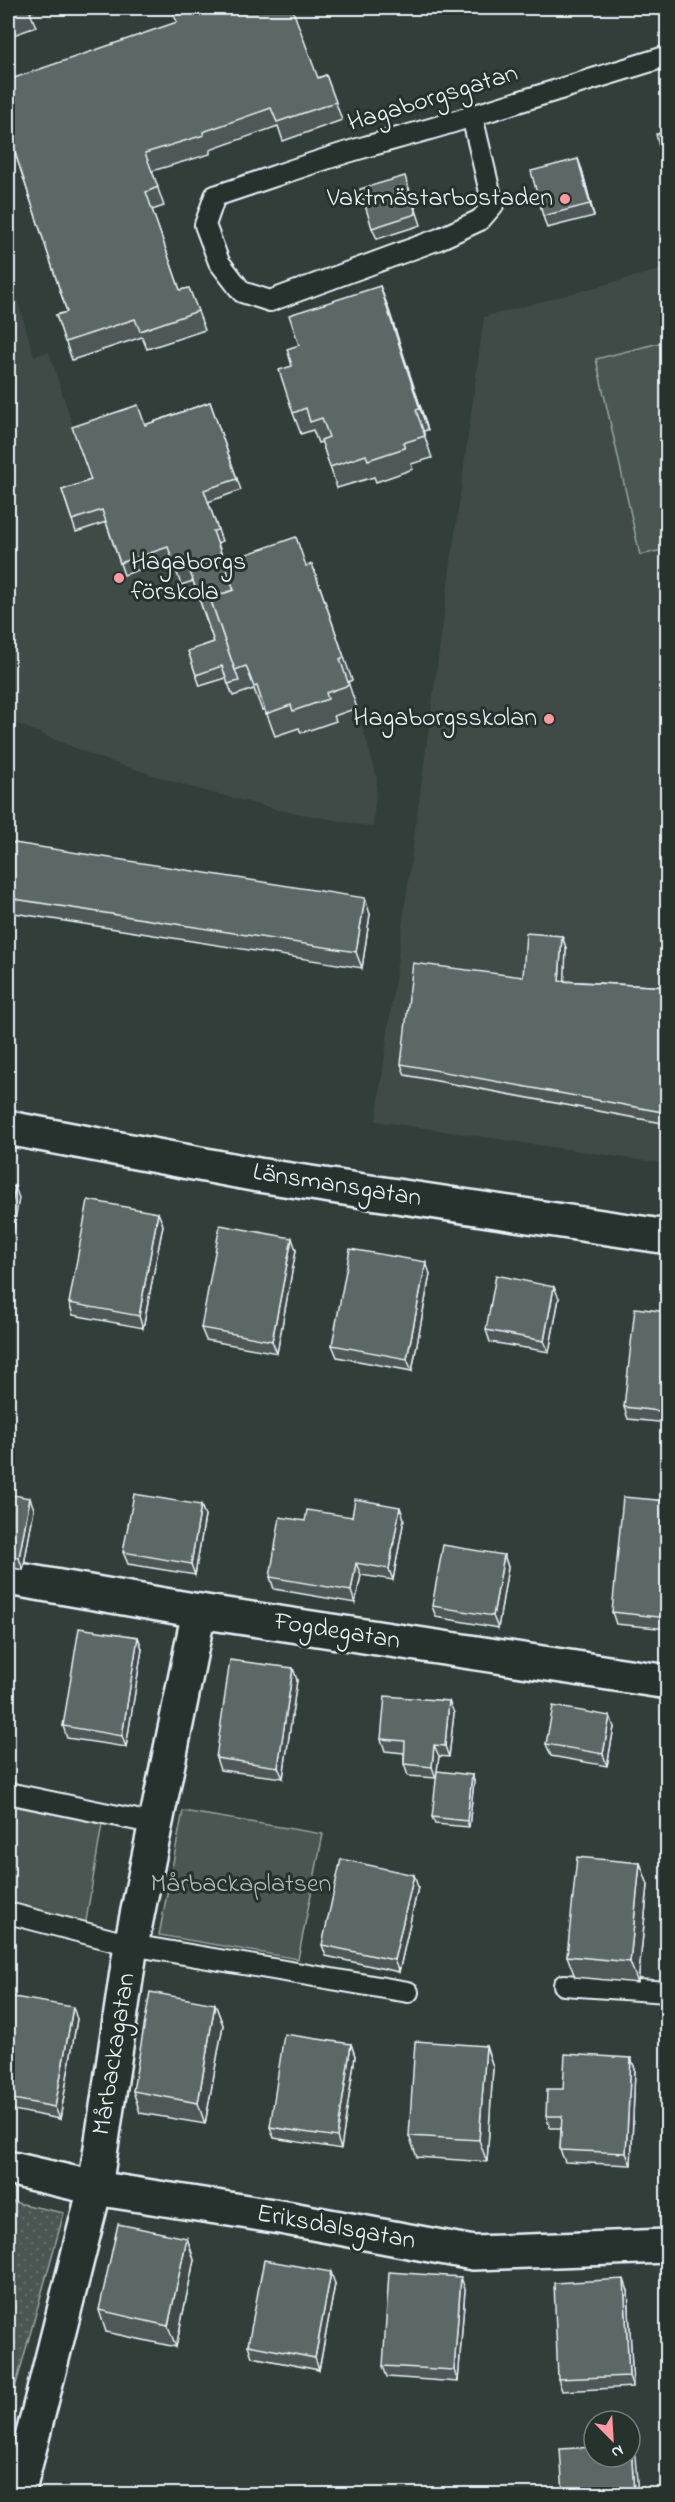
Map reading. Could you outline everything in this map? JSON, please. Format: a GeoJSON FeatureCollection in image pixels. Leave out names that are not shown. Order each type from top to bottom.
{"type":"FeatureCollection","features":[{"type":"Feature","properties":{"kind":"street","name":"Länsmansgatan"},"geometry":{"type":"LineString","coordinates":[[8,1128],[258,1174],[668,1237]]}},
{"type":"Feature","properties":{"kind":"street","name":"Fogdegatan"},"geometry":{"type":"LineString","coordinates":[[8,1578],[199,1611],[668,1682]]}},
{"type":"Feature","properties":{"kind":"street","name":"Mårbackagatan"},"geometry":{"type":"LineString","coordinates":[[18,2494],[95,2188],[131,1945],[199,1611]]}},
{"type":"Feature","properties":{"kind":"street","name":"Eriksdalsgatan"},"geometry":{"type":"LineString","coordinates":[[8,2168],[95,2188],[286,2218],[473,2253],[668,2246]]}},
{"type":"Feature","properties":{"kind":"lane","name":"Hagaborgsgatan"},"geometry":{"type":"LineString","coordinates":[[472,116],[493,205],[480,220],[439,239],[270,301],[242,292],[219,262],[205,225],[215,196],[365,147],[668,56]]}},
{"type":"Feature","properties":{"kind":"lane"},"geometry":{"type":"LineString","coordinates":[[8,1793],[156,1824]]}},
{"type":"Feature","properties":{"kind":"lane"},"geometry":{"type":"LineString","coordinates":[[8,1913],[131,1945],[408,1992]]}},
{"type":"Feature","properties":{"kind":"lane"},"geometry":{"type":"LineString","coordinates":[[564,1985],[668,1992]]}},
{"type":"Feature","properties":{"kind":"shaded area","name":"Hagaborgs förskola"},"geometry":{"type":"Polygon","coordinates":[[[8,268],[34,356],[49,352],[77,439],[150,436],[215,413],[241,490],[208,502],[222,541],[218,544],[242,612],[254,689],[262,710],[265,709],[299,728],[301,733],[336,721],[334,716],[357,708],[377,778],[373,827],[279,810],[190,787],[97,757],[8,720],[8,268]]]}},
{"type":"Feature","properties":{"kind":"shaded area","name":"Hagaborgsskolan"},"geometry":{"type":"Polygon","coordinates":[[[667,268],[667,1164],[376,1121],[484,317],[667,268]]]}},
{"type":"Feature","properties":{"kind":"green space"},"geometry":{"type":"Polygon","coordinates":[[[667,341],[667,549],[640,555],[596,359],[667,341]]]}},
{"type":"Feature","properties":{"kind":"green space","name":"Mårbackaplatsen"},"geometry":{"type":"Polygon","coordinates":[[[8,1805],[102,1824],[85,1927],[8,1907],[8,1805]]]}},
{"type":"Feature","properties":{"kind":"green space","name":"Mårbackaplatsen"},"geometry":{"type":"Polygon","coordinates":[[[183,1811],[323,1834],[298,1959],[159,1935],[183,1811]]]}},
{"type":"Feature","properties":{"kind":"green space"},"geometry":{"type":"Polygon","coordinates":[[[8,2201],[64,2213],[8,2413],[8,2201]]]}},
{"type":"Feature","properties":{"kind":"building"},"geometry":{"type":"Polygon","coordinates":[[[8,8],[24,8],[8,13],[8,8]]]}},
{"type":"Feature","properties":{"kind":"building"},"geometry":{"type":"Polygon","coordinates":[[[171,8],[292,8],[318,78],[326,75],[336,102],[277,122],[271,108],[203,132],[204,135],[145,153],[158,187],[146,192],[180,290],[189,288],[198,311],[140,331],[135,319],[65,342],[56,315],[67,312],[8,131],[8,80],[177,22],[171,8]]]}},
{"type":"Feature","properties":{"kind":"building"},"geometry":{"type":"Polygon","coordinates":[[[668,131],[668,183],[656,134],[668,131]]]}},
{"type":"Feature","properties":{"kind":"building","name":"Vaktmästarbostaden"},"geometry":{"type":"Polygon","coordinates":[[[578,159],[590,204],[543,216],[531,171],[578,159]]]}},
{"type":"Feature","properties":{"kind":"building"},"geometry":{"type":"Polygon","coordinates":[[[405,176],[416,214],[372,228],[360,189],[405,176]]]}},
{"type":"Feature","properties":{"kind":"building"},"geometry":{"type":"Polygon","coordinates":[[[380,286],[420,409],[416,410],[425,436],[403,443],[405,448],[368,460],[366,455],[330,467],[321,440],[329,437],[322,418],[310,422],[306,408],[293,413],[279,370],[292,366],[287,349],[299,345],[289,315],[380,286]]]}},
{"type":"Feature","properties":{"kind":"building"},"geometry":{"type":"Polygon","coordinates":[[[210,402],[237,479],[204,490],[218,530],[213,531],[234,590],[210,598],[239,681],[228,684],[222,666],[196,675],[188,651],[214,642],[189,569],[177,573],[168,547],[120,563],[102,510],[72,520],[62,490],[91,480],[72,427],[138,405],[145,425],[210,402]]]}},
{"type":"Feature","properties":{"kind":"building"},"geometry":{"type":"Polygon","coordinates":[[[296,537],[306,566],[312,564],[344,657],[340,659],[349,685],[326,693],[328,699],[293,711],[291,705],[266,714],[257,686],[254,687],[246,666],[235,670],[210,598],[234,590],[224,562],[296,537]]]}},
{"type":"Feature","properties":{"kind":"building"},"geometry":{"type":"Polygon","coordinates":[[[8,842],[365,898],[356,952],[8,898],[8,842]]]}},
{"type":"Feature","properties":{"kind":"building"},"geometry":{"type":"Polygon","coordinates":[[[526,933],[562,936],[559,981],[668,987],[668,1113],[401,1064],[413,963],[523,977],[526,933]]]}},
{"type":"Feature","properties":{"kind":"building"},"geometry":{"type":"Polygon","coordinates":[[[8,1185],[15,1187],[8,1225],[8,1185]]]}},
{"type":"Feature","properties":{"kind":"building"},"geometry":{"type":"Polygon","coordinates":[[[88,1200],[158,1213],[139,1316],[69,1303],[88,1200]]]}},
{"type":"Feature","properties":{"kind":"building"},"geometry":{"type":"Polygon","coordinates":[[[220,1225],[292,1238],[272,1341],[201,1328],[220,1225]]]}},
{"type":"Feature","properties":{"kind":"building"},"geometry":{"type":"Polygon","coordinates":[[[350,1249],[426,1262],[407,1359],[332,1345],[350,1249]]]}},
{"type":"Feature","properties":{"kind":"building"},"geometry":{"type":"Polygon","coordinates":[[[496,1275],[554,1287],[544,1341],[486,1330],[496,1275]]]}},
{"type":"Feature","properties":{"kind":"building"},"geometry":{"type":"Polygon","coordinates":[[[635,1308],[668,1312],[668,1412],[624,1407],[635,1308]]]}},
{"type":"Feature","properties":{"kind":"building"},"geometry":{"type":"Polygon","coordinates":[[[8,1494],[30,1498],[19,1558],[8,1556],[8,1494]]]}},
{"type":"Feature","properties":{"kind":"building"},"geometry":{"type":"Polygon","coordinates":[[[134,1494],[201,1505],[191,1564],[123,1552],[134,1494]]]}},
{"type":"Feature","properties":{"kind":"building"},"geometry":{"type":"Polygon","coordinates":[[[623,1497],[668,1501],[668,1618],[612,1612],[623,1497]]]}},
{"type":"Feature","properties":{"kind":"building"},"geometry":{"type":"Polygon","coordinates":[[[355,1499],[400,1507],[389,1569],[356,1563],[351,1591],[270,1577],[280,1517],[305,1521],[307,1510],[352,1517],[355,1499]]]}},
{"type":"Feature","properties":{"kind":"building"},"geometry":{"type":"Polygon","coordinates":[[[443,1545],[504,1555],[493,1616],[432,1606],[443,1545]]]}},
{"type":"Feature","properties":{"kind":"building"},"geometry":{"type":"Polygon","coordinates":[[[79,1628],[138,1637],[122,1736],[63,1726],[79,1628]]]}},
{"type":"Feature","properties":{"kind":"building"},"geometry":{"type":"Polygon","coordinates":[[[230,1660],[293,1668],[278,1767],[216,1758],[230,1660]]]}},
{"type":"Feature","properties":{"kind":"building"},"geometry":{"type":"Polygon","coordinates":[[[385,1696],[449,1701],[445,1746],[434,1745],[432,1767],[404,1764],[405,1741],[381,1739],[385,1696]]]}},
{"type":"Feature","properties":{"kind":"building"},"geometry":{"type":"Polygon","coordinates":[[[553,1706],[610,1716],[603,1754],[546,1744],[553,1706]]]}},
{"type":"Feature","properties":{"kind":"building"},"geometry":{"type":"Polygon","coordinates":[[[437,1771],[472,1775],[467,1821],[432,1817],[437,1771]]]}},
{"type":"Feature","properties":{"kind":"building"},"geometry":{"type":"Polygon","coordinates":[[[577,1857],[640,1863],[630,1962],[567,1956],[577,1857]]]}},
{"type":"Feature","properties":{"kind":"building"},"geometry":{"type":"Polygon","coordinates":[[[341,1859],[414,1875],[394,1960],[322,1945],[341,1859]]]}},
{"type":"Feature","properties":{"kind":"building"},"geometry":{"type":"Polygon","coordinates":[[[150,1992],[215,2004],[198,2103],[133,2091],[150,1992]]]}},
{"type":"Feature","properties":{"kind":"building"},"geometry":{"type":"Polygon","coordinates":[[[8,1996],[73,2007],[55,2107],[8,2098],[8,1996]]]}},
{"type":"Feature","properties":{"kind":"building"},"geometry":{"type":"Polygon","coordinates":[[[284,2034],[351,2044],[337,2137],[270,2127],[284,2034]]]}},
{"type":"Feature","properties":{"kind":"building"},"geometry":{"type":"Polygon","coordinates":[[[415,2041],[486,2046],[479,2140],[409,2136],[415,2041]]]}},
{"type":"Feature","properties":{"kind":"building"},"geometry":{"type":"Polygon","coordinates":[[[565,2054],[631,2058],[626,2153],[560,2150],[562,2116],[546,2116],[547,2089],[563,2089],[565,2054]]]}},
{"type":"Feature","properties":{"kind":"building"},"geometry":{"type":"Polygon","coordinates":[[[118,2224],[187,2238],[168,2326],[99,2310],[118,2224]]]}},
{"type":"Feature","properties":{"kind":"building"},"geometry":{"type":"Polygon","coordinates":[[[264,2260],[331,2272],[315,2358],[248,2345],[264,2260]]]}},
{"type":"Feature","properties":{"kind":"building"},"geometry":{"type":"Polygon","coordinates":[[[389,2272],[461,2277],[454,2370],[383,2366],[389,2272]]]}},
{"type":"Feature","properties":{"kind":"building"},"geometry":{"type":"Polygon","coordinates":[[[624,2279],[629,2376],[558,2379],[554,2283],[624,2279]]]}},
{"type":"Feature","properties":{"kind":"building"},"geometry":{"type":"Polygon","coordinates":[[[582,2448],[582,2469],[632,2469],[634,2494],[563,2494],[560,2449],[582,2448]]]}},
{"type":"Feature","properties":{"kind":"place","name":"Vaktmästarbostaden"},"geometry":{"type":"Point","coordinates":[565,199]}},
{"type":"Feature","properties":{"kind":"place","name":"Hagaborgs förskola"},"geometry":{"type":"Point","coordinates":[119,578]}},
{"type":"Feature","properties":{"kind":"place","name":"Hagaborgsskolan"},"geometry":{"type":"Point","coordinates":[549,719]}}]}
